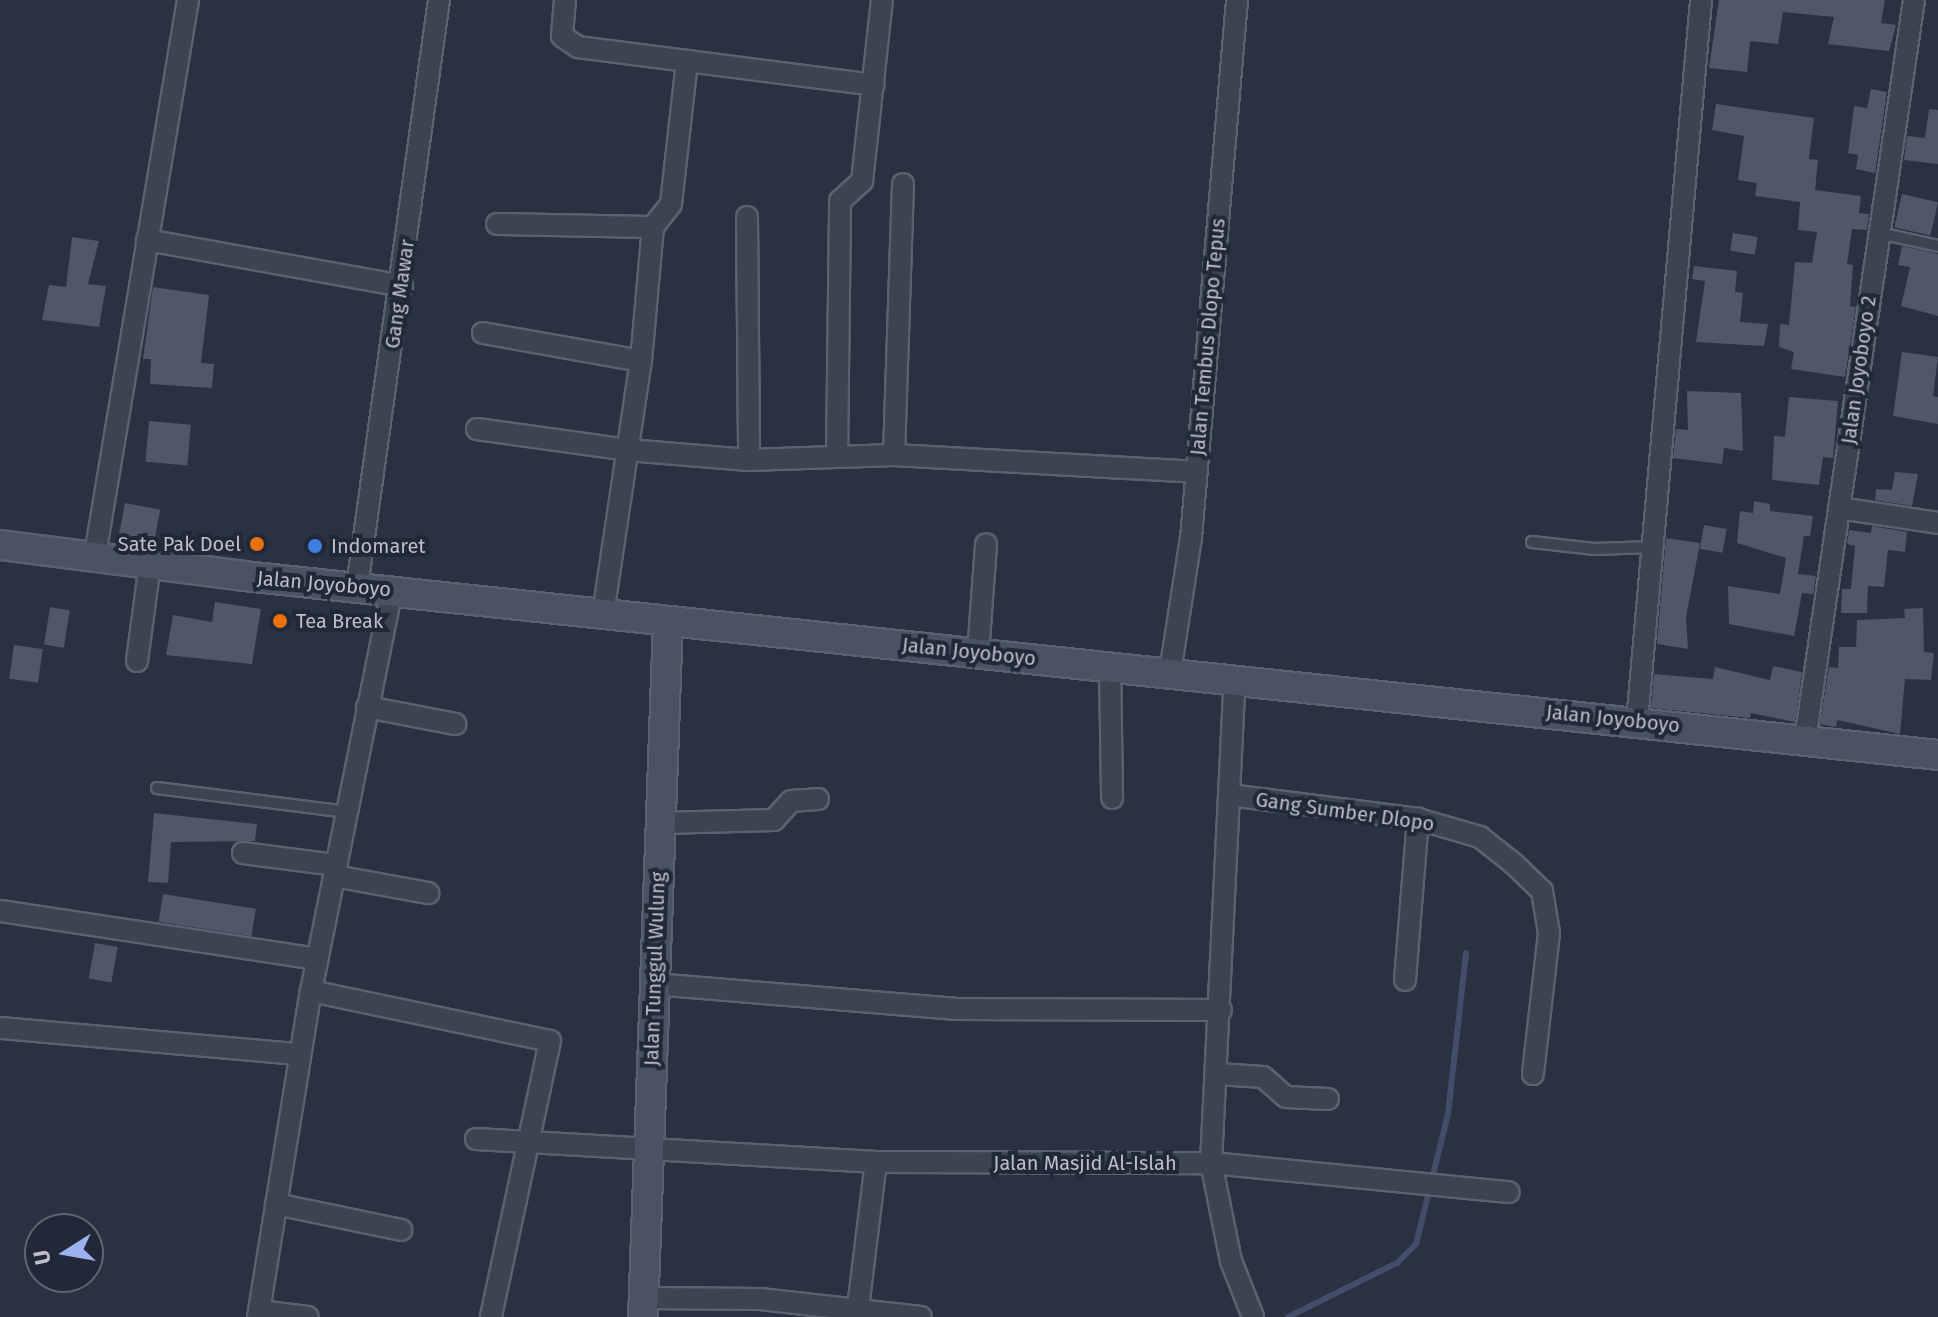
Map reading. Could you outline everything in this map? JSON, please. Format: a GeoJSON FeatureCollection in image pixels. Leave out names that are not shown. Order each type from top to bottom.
{"type":"FeatureCollection","features":[{"type":"Feature","properties":{"kind":"main road","name":"Jalan Joyoboyo"},"geometry":{"type":"LineString","coordinates":[[0,545],[603,614],[1938,755]]}},
{"type":"Feature","properties":{"kind":"main road","name":"Jalan Tunggul Wulung"},"geometry":{"type":"LineString","coordinates":[[643,1307],[668,621]]}},
{"type":"Feature","properties":{"kind":"street"},"geometry":{"type":"LineString","coordinates":[[95,555],[188,0]]}},
{"type":"Feature","properties":{"kind":"street","name":"Gang Mawar"},"geometry":{"type":"LineString","coordinates":[[357,587],[402,286],[439,0]]}},
{"type":"Feature","properties":{"kind":"street"},"geometry":{"type":"LineString","coordinates":[[565,0],[560,24],[567,42],[874,85]]}},
{"type":"Feature","properties":{"kind":"street"},"geometry":{"type":"LineString","coordinates":[[837,455],[840,201],[862,181],[882,0]]}},
{"type":"Feature","properties":{"kind":"street","name":"Jalan Tembus Dlopo Tepus"},"geometry":{"type":"LineString","coordinates":[[1170,672],[1196,472],[1237,0]]}},
{"type":"Feature","properties":{"kind":"street"},"geometry":{"type":"LineString","coordinates":[[1637,722],[1701,0]]}},
{"type":"Feature","properties":{"kind":"street","name":"Jalan Joyoboyo 2"},"geometry":{"type":"LineString","coordinates":[[1805,740],[1914,0]]}},
{"type":"Feature","properties":{"kind":"street"},"geometry":{"type":"LineString","coordinates":[[603,614],[641,361],[653,227],[671,204],[687,61]]}},
{"type":"Feature","properties":{"kind":"street"},"geometry":{"type":"LineString","coordinates":[[894,455],[903,184]]}},
{"type":"Feature","properties":{"kind":"street"},"geometry":{"type":"LineString","coordinates":[[747,217],[749,460]]}},
{"type":"Feature","properties":{"kind":"street"},"geometry":{"type":"LineString","coordinates":[[497,224],[653,227]]}},
{"type":"Feature","properties":{"kind":"street"},"geometry":{"type":"LineString","coordinates":[[147,240],[402,286]]}},
{"type":"Feature","properties":{"kind":"street"},"geometry":{"type":"LineString","coordinates":[[483,333],[641,361]]}},
{"type":"Feature","properties":{"kind":"street"},"geometry":{"type":"LineString","coordinates":[[477,429],[628,450],[749,460],[894,455],[1196,472]]}},
{"type":"Feature","properties":{"kind":"street"},"geometry":{"type":"LineString","coordinates":[[1839,508],[1938,523]]}},
{"type":"Feature","properties":{"kind":"street"},"geometry":{"type":"LineString","coordinates":[[978,654],[986,544]]}},
{"type":"Feature","properties":{"kind":"street"},"geometry":{"type":"LineString","coordinates":[[137,661],[150,564]]}},
{"type":"Feature","properties":{"kind":"street"},"geometry":{"type":"LineString","coordinates":[[308,1317],[258,1314],[311,991],[392,590]]}},
{"type":"Feature","properties":{"kind":"street"},"geometry":{"type":"LineString","coordinates":[[1110,666],[1112,798]]}},
{"type":"Feature","properties":{"kind":"street"},"geometry":{"type":"LineString","coordinates":[[1235,680],[1218,1074],[1211,1163],[1216,1208],[1252,1316]]}},
{"type":"Feature","properties":{"kind":"street"},"geometry":{"type":"LineString","coordinates":[[367,707],[455,724]]}},
{"type":"Feature","properties":{"kind":"street","name":"Gang Sumber Dlopo"},"geometry":{"type":"LineString","coordinates":[[1229,795],[1418,819],[1480,837],[1542,891],[1549,933],[1533,1074]]}},
{"type":"Feature","properties":{"kind":"street"},"geometry":{"type":"LineString","coordinates":[[661,823],[774,820],[791,801],[818,799]]}},
{"type":"Feature","properties":{"kind":"street"},"geometry":{"type":"LineString","coordinates":[[1405,980],[1418,819]]}},
{"type":"Feature","properties":{"kind":"street"},"geometry":{"type":"LineString","coordinates":[[243,853],[428,893]]}},
{"type":"Feature","properties":{"kind":"street"},"geometry":{"type":"LineString","coordinates":[[0,911],[317,959]]}},
{"type":"Feature","properties":{"kind":"street"},"geometry":{"type":"LineString","coordinates":[[654,984],[957,1009],[1221,1010]]}},
{"type":"Feature","properties":{"kind":"street"},"geometry":{"type":"LineString","coordinates":[[311,991],[550,1041],[491,1317]]}},
{"type":"Feature","properties":{"kind":"street"},"geometry":{"type":"LineString","coordinates":[[0,1028],[300,1054]]}},
{"type":"Feature","properties":{"kind":"street"},"geometry":{"type":"LineString","coordinates":[[1218,1074],[1263,1077],[1286,1097],[1328,1099]]}},
{"type":"Feature","properties":{"kind":"street","name":"Jalan Masjid Al-Islah"},"geometry":{"type":"LineString","coordinates":[[476,1139],[876,1162],[1211,1163],[1509,1192]]}},
{"type":"Feature","properties":{"kind":"street"},"geometry":{"type":"LineString","coordinates":[[858,1308],[876,1162]]}},
{"type":"Feature","properties":{"kind":"street"},"geometry":{"type":"LineString","coordinates":[[276,1204],[401,1230]]}},
{"type":"Feature","properties":{"kind":"street"},"geometry":{"type":"LineString","coordinates":[[643,1307],[760,1299],[921,1317]]}},
{"type":"Feature","properties":{"kind":"lane"},"geometry":{"type":"LineString","coordinates":[[1879,233],[1938,246]]}},
{"type":"Feature","properties":{"kind":"lane"},"geometry":{"type":"LineString","coordinates":[[1532,542],[1595,549],[1652,547]]}},
{"type":"Feature","properties":{"kind":"lane"},"geometry":{"type":"LineString","coordinates":[[157,788],[347,812]]}},
{"type":"Feature","properties":{"kind":"building"},"geometry":{"type":"Polygon","coordinates":[[[1719,0],[1885,0],[1881,23],[1896,25],[1889,51],[1828,44],[1834,17],[1783,12],[1778,44],[1750,41],[1747,72],[1709,68],[1719,0]]]}},
{"type":"Feature","properties":{"kind":"building"},"geometry":{"type":"Polygon","coordinates":[[[1871,89],[1887,92],[1875,173],[1856,169],[1858,155],[1848,153],[1854,106],[1867,108],[1871,89]]]}},
{"type":"Feature","properties":{"kind":"building"},"geometry":{"type":"Polygon","coordinates":[[[1716,104],[1814,118],[1809,159],[1818,160],[1815,190],[1861,196],[1859,213],[1869,214],[1867,230],[1852,229],[1847,264],[1853,265],[1850,306],[1856,307],[1845,377],[1791,369],[1794,352],[1779,347],[1780,324],[1789,325],[1795,262],[1812,263],[1817,232],[1798,230],[1800,202],[1755,196],[1757,183],[1738,180],[1744,136],[1712,130],[1716,104]]]}},
{"type":"Feature","properties":{"kind":"building"},"geometry":{"type":"Polygon","coordinates":[[[1929,109],[1938,110],[1938,164],[1904,160],[1907,136],[1925,138],[1929,109]]]}},
{"type":"Feature","properties":{"kind":"building"},"geometry":{"type":"Polygon","coordinates":[[[1902,194],[1938,202],[1930,235],[1894,227],[1902,194]]]}},
{"type":"Feature","properties":{"kind":"building"},"geometry":{"type":"Polygon","coordinates":[[[1733,233],[1758,237],[1755,255],[1730,251],[1733,233]]]}},
{"type":"Feature","properties":{"kind":"building"},"geometry":{"type":"Polygon","coordinates":[[[72,237],[99,241],[88,284],[106,286],[99,327],[42,320],[49,285],[66,287],[72,237]]]}},
{"type":"Feature","properties":{"kind":"building"},"geometry":{"type":"Polygon","coordinates":[[[1902,246],[1938,254],[1938,316],[1901,306],[1910,267],[1898,265],[1902,246]]]}},
{"type":"Feature","properties":{"kind":"building"},"geometry":{"type":"Polygon","coordinates":[[[1694,266],[1737,271],[1735,292],[1743,293],[1740,322],[1768,324],[1764,346],[1696,342],[1705,281],[1692,279],[1694,266]]]}},
{"type":"Feature","properties":{"kind":"building"},"geometry":{"type":"Polygon","coordinates":[[[153,287],[209,295],[201,363],[214,364],[212,388],[150,384],[151,359],[143,359],[153,287]]]}},
{"type":"Feature","properties":{"kind":"building"},"geometry":{"type":"Polygon","coordinates":[[[1902,352],[1938,357],[1933,396],[1938,397],[1938,424],[1893,416],[1902,352]]]}},
{"type":"Feature","properties":{"kind":"building"},"geometry":{"type":"Polygon","coordinates":[[[1687,391],[1741,393],[1743,451],[1724,448],[1722,464],[1673,458],[1676,429],[1688,430],[1687,391]]]}},
{"type":"Feature","properties":{"kind":"building"},"geometry":{"type":"Polygon","coordinates":[[[1789,397],[1838,401],[1833,458],[1823,457],[1819,485],[1772,480],[1774,436],[1785,437],[1789,397]]]}},
{"type":"Feature","properties":{"kind":"building"},"geometry":{"type":"Polygon","coordinates":[[[149,421],[191,425],[187,466],[145,462],[149,421]]]}},
{"type":"Feature","properties":{"kind":"building"},"geometry":{"type":"Polygon","coordinates":[[[1895,472],[1918,474],[1912,506],[1875,500],[1876,489],[1892,490],[1895,472]]]}},
{"type":"Feature","properties":{"kind":"building"},"geometry":{"type":"Polygon","coordinates":[[[1754,501],[1770,504],[1770,511],[1813,516],[1810,536],[1804,536],[1798,574],[1816,576],[1813,594],[1802,593],[1794,636],[1729,624],[1728,586],[1780,594],[1786,558],[1737,543],[1740,511],[1753,513],[1754,501]]]}},
{"type":"Feature","properties":{"kind":"building"},"geometry":{"type":"Polygon","coordinates":[[[125,503],[160,510],[153,550],[117,543],[125,503]]]}},
{"type":"Feature","properties":{"kind":"building"},"geometry":{"type":"Polygon","coordinates":[[[1704,525],[1727,529],[1722,553],[1700,549],[1704,525]]]}},
{"type":"Feature","properties":{"kind":"building"},"geometry":{"type":"Polygon","coordinates":[[[1872,526],[1907,532],[1905,552],[1888,550],[1884,587],[1868,586],[1867,613],[1841,613],[1842,589],[1851,589],[1855,546],[1847,544],[1849,530],[1871,533],[1872,526]]]}},
{"type":"Feature","properties":{"kind":"building"},"geometry":{"type":"Polygon","coordinates":[[[1666,538],[1700,543],[1686,617],[1688,649],[1657,644],[1666,538]]]}},
{"type":"Feature","properties":{"kind":"building"},"geometry":{"type":"Polygon","coordinates":[[[215,602],[261,609],[252,664],[166,655],[173,615],[212,622],[215,602]]]}},
{"type":"Feature","properties":{"kind":"building"},"geometry":{"type":"Polygon","coordinates":[[[50,607],[70,610],[64,648],[44,645],[50,607]]]}},
{"type":"Feature","properties":{"kind":"building"},"geometry":{"type":"Polygon","coordinates":[[[1923,608],[1924,652],[1934,653],[1931,680],[1905,679],[1900,734],[1837,720],[1836,727],[1820,724],[1829,667],[1838,668],[1839,647],[1856,647],[1857,620],[1905,618],[1904,609],[1923,608]]]}},
{"type":"Feature","properties":{"kind":"building"},"geometry":{"type":"Polygon","coordinates":[[[14,645],[43,649],[38,683],[9,679],[14,645]]]}},
{"type":"Feature","properties":{"kind":"building"},"geometry":{"type":"Polygon","coordinates":[[[1773,666],[1802,672],[1795,722],[1751,713],[1750,718],[1651,708],[1654,674],[1713,679],[1715,667],[1770,680],[1773,666]]]}},
{"type":"Feature","properties":{"kind":"building"},"geometry":{"type":"Polygon","coordinates":[[[154,813],[257,824],[255,841],[171,842],[168,883],[148,882],[154,813]]]}},
{"type":"Feature","properties":{"kind":"building"},"geometry":{"type":"Polygon","coordinates":[[[163,894],[256,909],[251,936],[159,922],[163,894]]]}},
{"type":"Feature","properties":{"kind":"building"},"geometry":{"type":"Polygon","coordinates":[[[95,943],[118,947],[111,982],[89,978],[95,943]]]}},
{"type":"Feature","properties":{"kind":"waterway"},"geometry":{"type":"LineString","coordinates":[[1288,1317],[1397,1263],[1416,1244],[1448,1114],[1466,953]]}},
{"type":"Feature","properties":{"kind":"place","name":"Sate Pak Doel"},"geometry":{"type":"Point","coordinates":[257,544]}},
{"type":"Feature","properties":{"kind":"place","name":"Indomaret"},"geometry":{"type":"Point","coordinates":[315,546]}},
{"type":"Feature","properties":{"kind":"place","name":"Tea Break"},"geometry":{"type":"Point","coordinates":[280,621]}}]}
